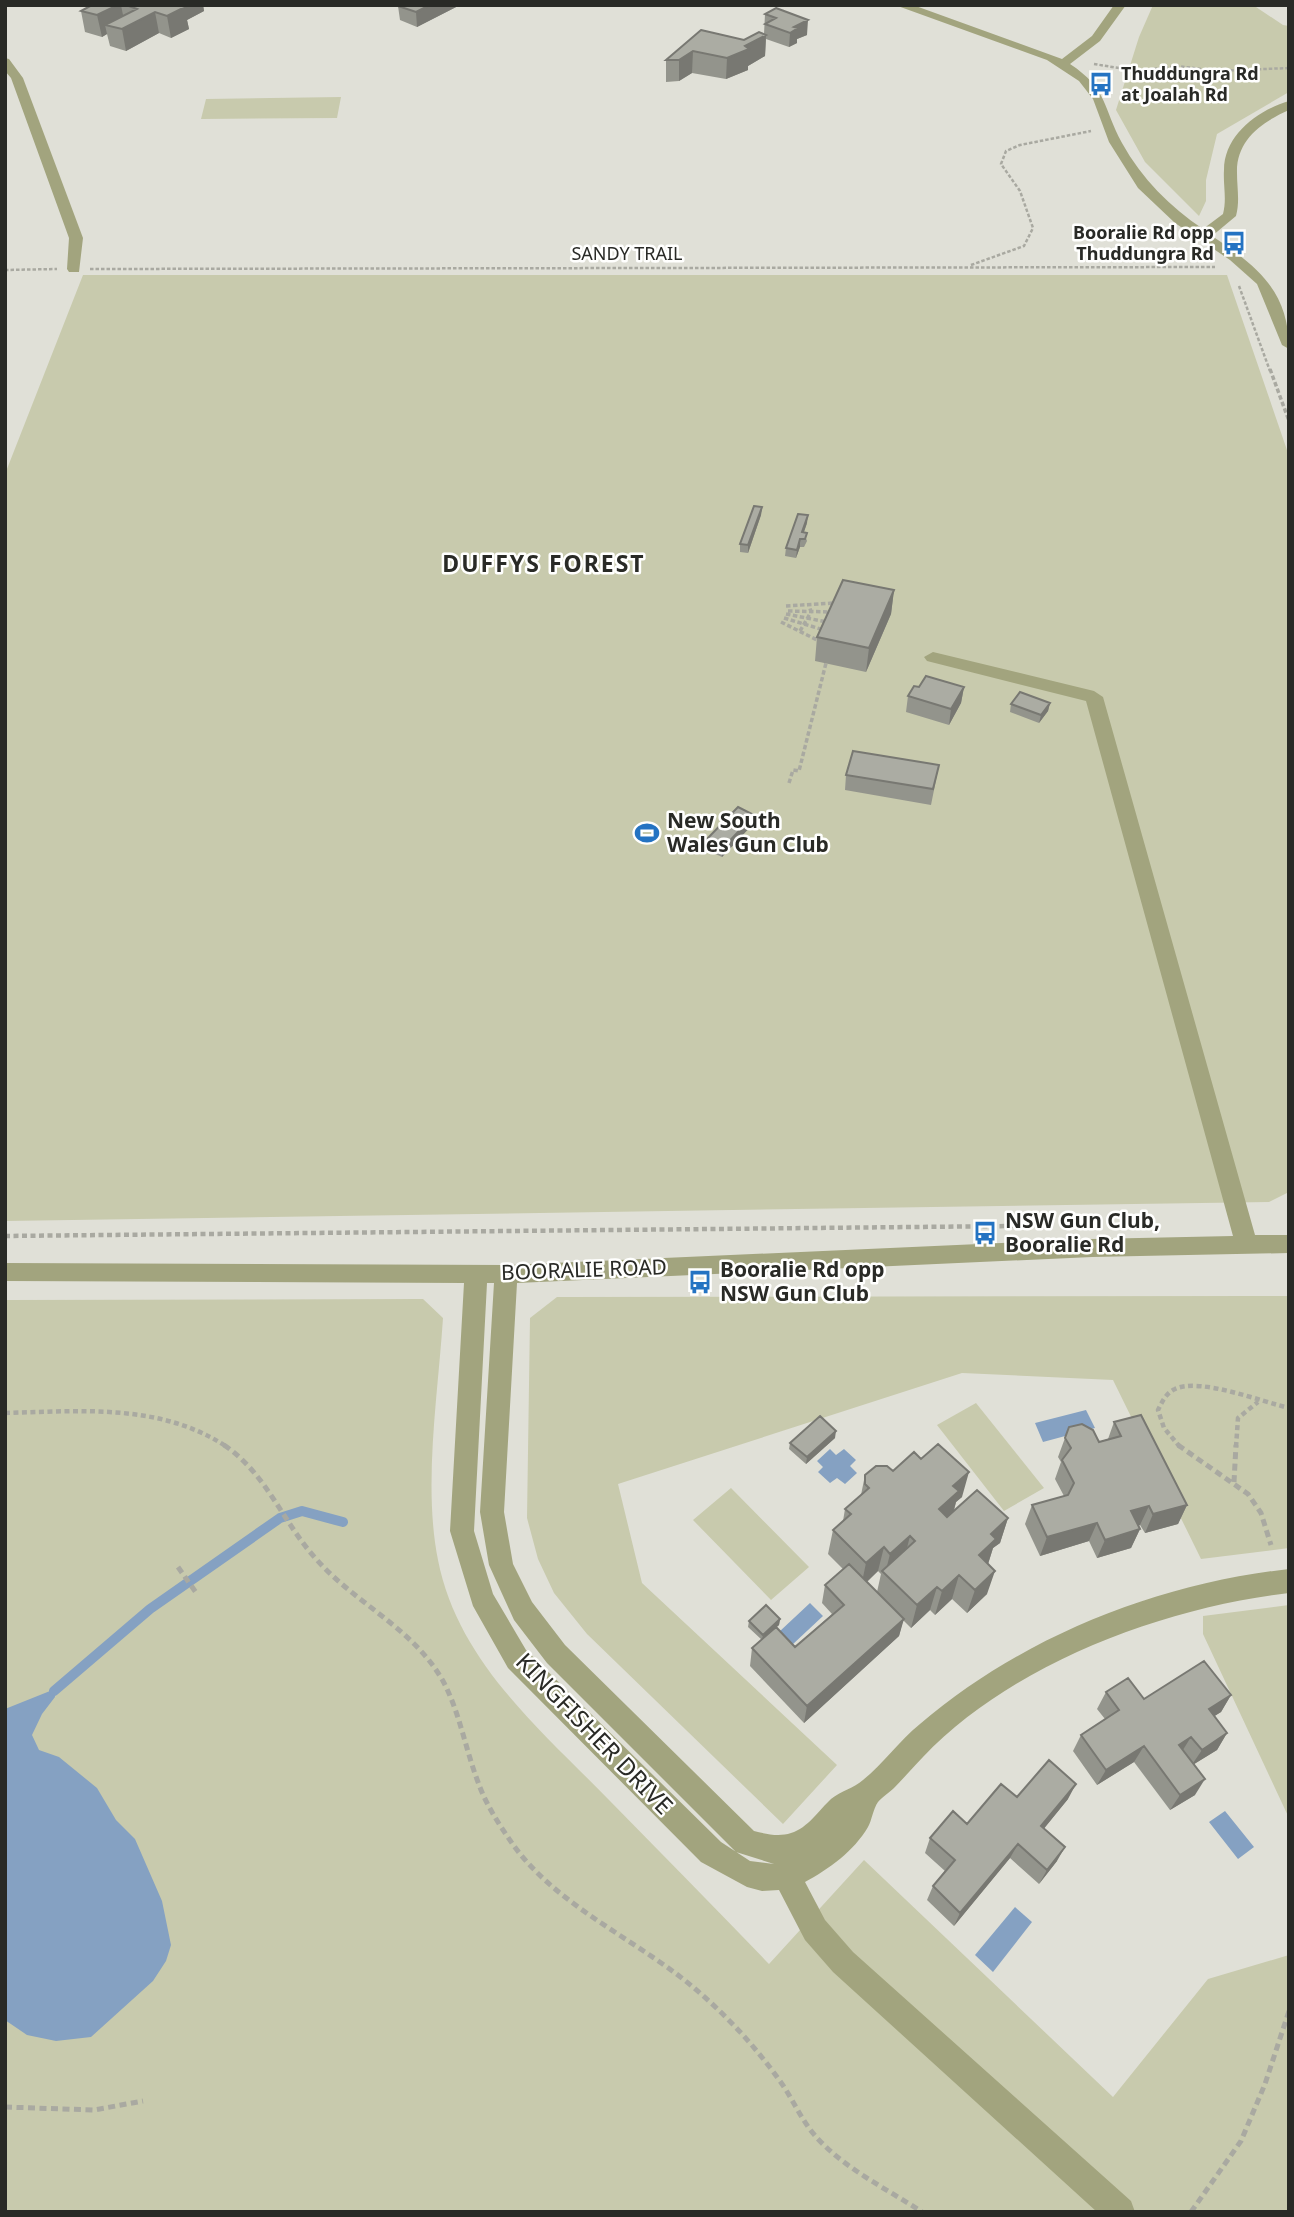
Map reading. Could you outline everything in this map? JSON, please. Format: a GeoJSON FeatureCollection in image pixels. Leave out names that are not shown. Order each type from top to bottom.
{"type":"FeatureCollection","features":[{"type":"Feature","properties":{"kind":"street"},"geometry":{"type":"LineString","coordinates":[[901,5],[1063,63],[1094,89],[1115,142],[1143,185],[1167,209],[1249,268],[1263,282],[1270,293],[1289,345]]}},
{"type":"Feature","properties":{"kind":"street"},"geometry":{"type":"LineString","coordinates":[[1063,63],[1097,41],[1120,5]]}},
{"type":"Feature","properties":{"kind":"street"},"geometry":{"type":"LineString","coordinates":[[5,62],[18,78],[76,238],[74,269]]}},
{"type":"Feature","properties":{"kind":"street"},"geometry":{"type":"LineString","coordinates":[[1203,236],[1229,216],[1232,200],[1230,167],[1235,146],[1244,133],[1271,113],[1289,105]]}},
{"type":"Feature","properties":{"kind":"street"},"geometry":{"type":"LineString","coordinates":[[933,657],[1094,697],[1246,1244]]}},
{"type":"Feature","properties":{"kind":"street","name":"BOORALIE ROAD"},"geometry":{"type":"LineString","coordinates":[[5,1272],[506,1274],[1092,1248],[1289,1244]]}},
{"type":"Feature","properties":{"kind":"street","name":"KINGFISHER DRIVE"},"geometry":{"type":"LineString","coordinates":[[475,1274],[462,1531],[482,1598],[517,1660],[711,1852],[734,1869],[768,1878],[788,1861],[765,1848],[746,1842],[556,1654],[523,1611],[501,1565],[492,1512],[506,1274]]}},
{"type":"Feature","properties":{"kind":"street"},"geometry":{"type":"LineString","coordinates":[[1120,2212],[843,1962],[815,1930],[792,1888],[788,1861],[818,1860],[857,1819],[868,1793],[930,1732],[981,1692],[1056,1650],[1128,1618],[1219,1591],[1289,1581]]}},
{"type":"Feature","properties":{"kind":"path"},"geometry":{"type":"LineString","coordinates":[[1094,64],[1137,71],[1178,66],[1216,71],[1289,68]]}},
{"type":"Feature","properties":{"kind":"path"},"geometry":{"type":"LineString","coordinates":[[966,267],[1024,246],[1033,228],[1020,191],[1001,164],[1006,151],[1020,145],[1109,127]]}},
{"type":"Feature","properties":{"kind":"path","name":"SANDY TRAIL"},"geometry":{"type":"LineString","coordinates":[[5,270],[1249,268]]}},
{"type":"Feature","properties":{"kind":"path"},"geometry":{"type":"LineString","coordinates":[[785,614],[809,605],[834,603]]}},
{"type":"Feature","properties":{"kind":"path"},"geometry":{"type":"LineString","coordinates":[[800,631],[811,611],[809,605]]}},
{"type":"Feature","properties":{"kind":"path"},"geometry":{"type":"LineString","coordinates":[[800,608],[834,612]]}},
{"type":"Feature","properties":{"kind":"path"},"geometry":{"type":"LineString","coordinates":[[792,627],[801,617],[800,608]]}},
{"type":"Feature","properties":{"kind":"path"},"geometry":{"type":"LineString","coordinates":[[785,614],[829,622]]}},
{"type":"Feature","properties":{"kind":"path"},"geometry":{"type":"LineString","coordinates":[[785,614],[797,622],[825,630]]}},
{"type":"Feature","properties":{"kind":"path"},"geometry":{"type":"LineString","coordinates":[[785,614],[792,627],[819,640]]}},
{"type":"Feature","properties":{"kind":"path"},"geometry":{"type":"LineString","coordinates":[[789,783],[793,770],[799,771],[826,663]]}},
{"type":"Feature","properties":{"kind":"path"},"geometry":{"type":"LineString","coordinates":[[5,1236],[1021,1226]]}},
{"type":"Feature","properties":{"kind":"path"},"geometry":{"type":"LineString","coordinates":[[1271,1545],[1259,1509],[1234,1482],[1173,1443],[1161,1428],[1158,1410],[1166,1395],[1180,1387],[1202,1389],[1289,1408]]}},
{"type":"Feature","properties":{"kind":"path"},"geometry":{"type":"LineString","coordinates":[[1234,1482],[1238,1418],[1259,1401]]}},
{"type":"Feature","properties":{"kind":"path"},"geometry":{"type":"LineString","coordinates":[[5,1413],[131,1413],[181,1421],[217,1439],[241,1457],[261,1479],[321,1565],[399,1630],[439,1674],[459,1716],[480,1787],[506,1834],[534,1870],[566,1898],[686,1980],[736,2026],[787,2092],[818,2140],[860,2174],[922,2212]]}},
{"type":"Feature","properties":{"kind":"path"},"geometry":{"type":"LineString","coordinates":[[178,1567],[197,1594]]}},
{"type":"Feature","properties":{"kind":"path"},"geometry":{"type":"LineString","coordinates":[[1191,2212],[1241,2141],[1265,2084],[1289,2011]]}},
{"type":"Feature","properties":{"kind":"path"},"geometry":{"type":"LineString","coordinates":[[5,2107],[94,2110],[143,2101]]}},
{"type":"Feature","properties":{"kind":"green space"},"geometry":{"type":"Polygon","coordinates":[[[1153,5],[1253,5],[1283,25],[1289,26],[1289,92],[1217,134],[1206,180],[1206,201],[1199,216],[1145,162],[1116,110],[1139,37],[1153,5]]]}},
{"type":"Feature","properties":{"kind":"green space"},"geometry":{"type":"Polygon","coordinates":[[[341,97],[337,118],[201,119],[206,99],[341,97]]]}},
{"type":"Feature","properties":{"kind":"green space","name":"New South Wales Gun Club"},"geometry":{"type":"Polygon","coordinates":[[[83,275],[1227,275],[1289,456],[1289,1192],[1269,1202],[5,1221],[5,474],[83,275]]]}},
{"type":"Feature","properties":{"kind":"green space"},"geometry":{"type":"Polygon","coordinates":[[[1289,1296],[1289,1548],[1201,1559],[1113,1380],[962,1373],[618,1484],[642,1583],[837,1765],[783,1824],[587,1634],[554,1593],[538,1559],[527,1518],[530,1318],[557,1297],[1289,1296]]]}},
{"type":"Feature","properties":{"kind":"green space"},"geometry":{"type":"Polygon","coordinates":[[[423,1299],[443,1318],[432,1471],[438,1560],[448,1597],[464,1631],[483,1662],[531,1720],[769,1964],[864,1860],[1113,2097],[1208,1979],[1289,1955],[1289,2212],[5,2212],[5,1300],[423,1299]]]}},
{"type":"Feature","properties":{"kind":"green space"},"geometry":{"type":"Polygon","coordinates":[[[976,1403],[1044,1488],[1004,1511],[937,1425],[976,1403]]]}},
{"type":"Feature","properties":{"kind":"green space"},"geometry":{"type":"Polygon","coordinates":[[[731,1488],[809,1567],[771,1600],[693,1520],[731,1488]]]}},
{"type":"Feature","properties":{"kind":"green space"},"geometry":{"type":"Polygon","coordinates":[[[1289,1605],[1289,1818],[1203,1634],[1203,1616],[1289,1605]]]}},
{"type":"Feature","properties":{"kind":"water"},"geometry":{"type":"Polygon","coordinates":[[[1086,1410],[1095,1428],[1043,1442],[1035,1423],[1086,1410]]]}},
{"type":"Feature","properties":{"kind":"water"},"geometry":{"type":"Polygon","coordinates":[[[830,1449],[836,1455],[844,1449],[856,1460],[850,1466],[857,1473],[845,1484],[837,1478],[830,1483],[818,1472],[823,1467],[817,1461],[830,1449]]]}},
{"type":"Feature","properties":{"kind":"water"},"geometry":{"type":"Polygon","coordinates":[[[810,1603],[823,1616],[792,1645],[779,1632],[810,1603]]]}},
{"type":"Feature","properties":{"kind":"water"},"geometry":{"type":"Polygon","coordinates":[[[50,1691],[55,1697],[42,1714],[32,1735],[39,1750],[59,1757],[97,1788],[116,1820],[135,1839],[162,1901],[171,1945],[166,1961],[153,1981],[91,2037],[56,2041],[27,2035],[5,2020],[5,1709],[50,1691]]]}},
{"type":"Feature","properties":{"kind":"water"},"geometry":{"type":"Polygon","coordinates":[[[1225,1811],[1254,1847],[1238,1859],[1209,1822],[1225,1811]]]}},
{"type":"Feature","properties":{"kind":"water"},"geometry":{"type":"Polygon","coordinates":[[[1015,1907],[1032,1922],[993,1972],[975,1955],[1015,1907]]]}},
{"type":"Feature","properties":{"kind":"building"},"geometry":{"type":"Polygon","coordinates":[[[92,5],[118,5],[97,15],[81,11],[92,5]]]}},
{"type":"Feature","properties":{"kind":"building"},"geometry":{"type":"Polygon","coordinates":[[[126,5],[185,7],[167,16],[155,12],[122,29],[105,25],[137,9],[126,5]]]}},
{"type":"Feature","properties":{"kind":"building"},"geometry":{"type":"Polygon","coordinates":[[[399,5],[430,5],[416,12],[399,5]]]}},
{"type":"Feature","properties":{"kind":"building"},"geometry":{"type":"Polygon","coordinates":[[[776,8],[808,20],[794,27],[798,28],[790,33],[765,24],[776,18],[765,14],[776,8]]]}},
{"type":"Feature","properties":{"kind":"building"},"geometry":{"type":"Polygon","coordinates":[[[701,30],[744,40],[759,32],[766,35],[745,46],[749,49],[727,58],[693,51],[679,60],[666,60],[701,30]]]}},
{"type":"Feature","properties":{"kind":"building"},"geometry":{"type":"Polygon","coordinates":[[[754,506],[762,507],[748,545],[740,544],[754,506]]]}},
{"type":"Feature","properties":{"kind":"building"},"geometry":{"type":"Polygon","coordinates":[[[798,514],[808,515],[802,532],[807,533],[805,539],[800,539],[797,550],[786,548],[798,514]]]}},
{"type":"Feature","properties":{"kind":"building"},"geometry":{"type":"Polygon","coordinates":[[[843,580],[894,590],[869,648],[817,637],[843,580]]]}},
{"type":"Feature","properties":{"kind":"building"},"geometry":{"type":"Polygon","coordinates":[[[926,676],[964,687],[951,709],[908,696],[914,686],[919,687],[926,676]]]}},
{"type":"Feature","properties":{"kind":"building"},"geometry":{"type":"Polygon","coordinates":[[[1020,692],[1050,703],[1041,715],[1011,704],[1020,692]]]}},
{"type":"Feature","properties":{"kind":"building"},"geometry":{"type":"Polygon","coordinates":[[[853,751],[939,765],[933,789],[846,775],[853,751]]]}},
{"type":"Feature","properties":{"kind":"building"},"geometry":{"type":"Polygon","coordinates":[[[738,807],[754,815],[722,849],[705,841],[738,807]]]}},
{"type":"Feature","properties":{"kind":"building"},"geometry":{"type":"Polygon","coordinates":[[[1141,1415],[1187,1505],[1153,1514],[1149,1506],[1131,1511],[1140,1529],[1105,1540],[1097,1523],[1047,1537],[1032,1505],[1068,1495],[1074,1483],[1062,1460],[1071,1448],[1065,1438],[1069,1427],[1082,1424],[1093,1430],[1099,1442],[1121,1436],[1114,1422],[1141,1415]]]}},
{"type":"Feature","properties":{"kind":"building"},"geometry":{"type":"Polygon","coordinates":[[[820,1416],[836,1431],[807,1457],[790,1443],[820,1416]]]}},
{"type":"Feature","properties":{"kind":"building"},"geometry":{"type":"Polygon","coordinates":[[[938,1444],[969,1472],[953,1486],[959,1491],[939,1509],[947,1517],[977,1490],[1008,1518],[991,1534],[996,1539],[979,1555],[995,1571],[975,1590],[959,1575],[942,1591],[937,1587],[917,1605],[882,1571],[915,1541],[910,1536],[890,1554],[884,1547],[866,1563],[833,1530],[851,1514],[845,1509],[869,1488],[865,1484],[865,1475],[876,1466],[887,1466],[893,1471],[914,1452],[921,1459],[938,1444]]]}},
{"type":"Feature","properties":{"kind":"building"},"geometry":{"type":"Polygon","coordinates":[[[849,1564],[904,1619],[807,1706],[752,1648],[776,1627],[795,1647],[844,1605],[825,1585],[849,1564]]]}},
{"type":"Feature","properties":{"kind":"building"},"geometry":{"type":"Polygon","coordinates":[[[766,1605],[780,1619],[763,1635],[749,1621],[766,1605]]]}},
{"type":"Feature","properties":{"kind":"building"},"geometry":{"type":"Polygon","coordinates":[[[1204,1661],[1231,1695],[1209,1709],[1227,1733],[1202,1750],[1191,1737],[1179,1745],[1205,1779],[1180,1795],[1144,1746],[1106,1770],[1081,1735],[1119,1710],[1106,1692],[1128,1678],[1144,1699],[1204,1661]]]}},
{"type":"Feature","properties":{"kind":"building"},"geometry":{"type":"Polygon","coordinates":[[[1049,1760],[1076,1784],[1041,1826],[1065,1847],[1047,1870],[1018,1844],[960,1913],[933,1886],[955,1860],[930,1838],[953,1811],[967,1824],[1001,1784],[1017,1797],[1049,1760]]]}},
{"type":"Feature","properties":{"kind":"waterway"},"geometry":{"type":"LineString","coordinates":[[54,1691],[150,1609],[280,1518],[302,1511],[343,1522]]}},
{"type":"Feature","properties":{"kind":"place","name":"Thuddungra Rd at Joalah Rd"},"geometry":{"type":"Point","coordinates":[1101,84]}},
{"type":"Feature","properties":{"kind":"place","name":"Booralie Rd opp Thuddungra Rd"},"geometry":{"type":"Point","coordinates":[1234,243]}},
{"type":"Feature","properties":{"kind":"place","name":"New South Wales Gun Club"},"geometry":{"type":"Point","coordinates":[647,833]}},
{"type":"Feature","properties":{"kind":"place","name":"NSW Gun Club, Booralie Rd"},"geometry":{"type":"Point","coordinates":[985,1233]}},
{"type":"Feature","properties":{"kind":"place","name":"Booralie Rd opp NSW Gun Club"},"geometry":{"type":"Point","coordinates":[700,1282]}},
{"type":"Feature","properties":{"kind":"district","name":"DUFFYS FOREST"},"geometry":{"type":"Point","coordinates":[544,564]}}]}
